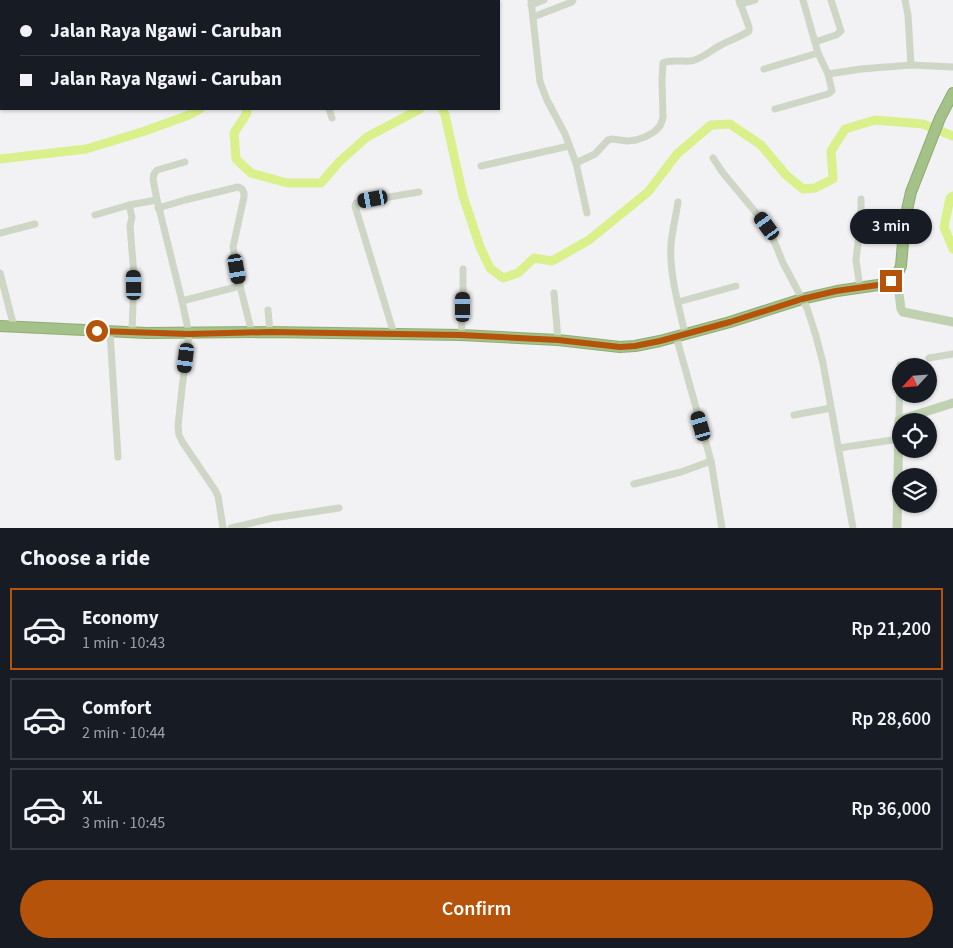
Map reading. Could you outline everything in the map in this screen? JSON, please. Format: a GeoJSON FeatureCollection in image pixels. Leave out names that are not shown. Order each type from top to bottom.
{"type":"FeatureCollection","features":[{"type":"Feature","properties":{"kind":"highway"},"geometry":{"type":"LineString","coordinates":[[0,326],[189,334],[270,332],[461,335],[558,340],[620,347],[644,344],[681,335],[730,322],[802,299],[836,291],[887,283],[896,277],[901,266],[908,202],[928,147],[953,93]]}},
{"type":"Feature","properties":{"kind":"main road"},"geometry":{"type":"LineString","coordinates":[[899,270],[898,288],[903,312],[953,322]]}},
{"type":"Feature","properties":{"kind":"main road"},"geometry":{"type":"LineString","coordinates":[[887,283],[898,288]]}},
{"type":"Feature","properties":{"kind":"main road"},"geometry":{"type":"LineString","coordinates":[[920,413],[953,402]]}},
{"type":"Feature","properties":{"kind":"main road"},"geometry":{"type":"LineString","coordinates":[[898,528],[899,458]]}},
{"type":"Feature","properties":{"kind":"street"},"geometry":{"type":"LineString","coordinates":[[544,0],[531,2],[540,82],[576,163],[587,213]]}},
{"type":"Feature","properties":{"kind":"street"},"geometry":{"type":"LineString","coordinates":[[533,17],[575,0]]}},
{"type":"Feature","properties":{"kind":"street"},"geometry":{"type":"LineString","coordinates":[[576,163],[596,154],[608,140],[636,140],[654,132],[660,126],[663,118],[663,63],[694,60],[749,31],[739,2],[755,0]]}},
{"type":"Feature","properties":{"kind":"street"},"geometry":{"type":"LineString","coordinates":[[775,108],[828,94],[832,91],[803,0]]}},
{"type":"Feature","properties":{"kind":"street"},"geometry":{"type":"LineString","coordinates":[[815,42],[842,31],[832,0]]}},
{"type":"Feature","properties":{"kind":"street"},"geometry":{"type":"LineString","coordinates":[[905,0],[908,15],[911,66]]}},
{"type":"Feature","properties":{"kind":"street"},"geometry":{"type":"LineString","coordinates":[[764,69],[818,52]]}},
{"type":"Feature","properties":{"kind":"street"},"geometry":{"type":"LineString","coordinates":[[828,74],[861,69],[911,66],[953,67]]}},
{"type":"Feature","properties":{"kind":"street"},"geometry":{"type":"LineString","coordinates":[[329,110],[332,118]]}},
{"type":"Feature","properties":{"kind":"street"},"geometry":{"type":"LineString","coordinates":[[481,166],[569,146]]}},
{"type":"Feature","properties":{"kind":"street"},"geometry":{"type":"LineString","coordinates":[[713,158],[767,226],[783,264],[802,299],[820,349],[853,528]]}},
{"type":"Feature","properties":{"kind":"street"},"geometry":{"type":"LineString","coordinates":[[185,162],[157,170],[153,179],[189,334],[182,388],[179,435],[218,496],[223,528]]}},
{"type":"Feature","properties":{"kind":"street"},"geometry":{"type":"LineString","coordinates":[[95,215],[128,205],[158,204],[185,200],[238,187],[242,189],[244,197],[233,247],[240,286],[252,333]]}},
{"type":"Feature","properties":{"kind":"street"},"geometry":{"type":"LineString","coordinates":[[394,334],[355,206],[359,202],[419,192]]}},
{"type":"Feature","properties":{"kind":"street"},"geometry":{"type":"LineString","coordinates":[[860,288],[856,260],[861,199]]}},
{"type":"Feature","properties":{"kind":"street"},"geometry":{"type":"LineString","coordinates":[[678,202],[671,253],[681,335],[711,461],[722,528]]}},
{"type":"Feature","properties":{"kind":"street"},"geometry":{"type":"LineString","coordinates":[[128,205],[132,217],[130,226],[134,275],[132,332]]}},
{"type":"Feature","properties":{"kind":"street"},"geometry":{"type":"LineString","coordinates":[[0,233],[35,224]]}},
{"type":"Feature","properties":{"kind":"street"},"geometry":{"type":"LineString","coordinates":[[461,335],[463,269]]}},
{"type":"Feature","properties":{"kind":"street"},"geometry":{"type":"LineString","coordinates":[[0,273],[14,327]]}},
{"type":"Feature","properties":{"kind":"street"},"geometry":{"type":"LineString","coordinates":[[182,301],[240,286]]}},
{"type":"Feature","properties":{"kind":"street"},"geometry":{"type":"LineString","coordinates":[[678,302],[736,286]]}},
{"type":"Feature","properties":{"kind":"street"},"geometry":{"type":"LineString","coordinates":[[554,293],[558,340]]}},
{"type":"Feature","properties":{"kind":"street"},"geometry":{"type":"LineString","coordinates":[[268,310],[270,332]]}},
{"type":"Feature","properties":{"kind":"street"},"geometry":{"type":"LineString","coordinates":[[110,332],[118,457]]}},
{"type":"Feature","properties":{"kind":"street"},"geometry":{"type":"LineString","coordinates":[[929,358],[953,354]]}},
{"type":"Feature","properties":{"kind":"street"},"geometry":{"type":"LineString","coordinates":[[794,415],[831,408]]}},
{"type":"Feature","properties":{"kind":"street"},"geometry":{"type":"LineString","coordinates":[[839,448],[892,439]]}},
{"type":"Feature","properties":{"kind":"street"},"geometry":{"type":"LineString","coordinates":[[634,484],[681,472],[711,461]]}},
{"type":"Feature","properties":{"kind":"street"},"geometry":{"type":"LineString","coordinates":[[231,528],[273,518],[339,508]]}},
{"type":"Feature","properties":{"kind":"waterway"},"geometry":{"type":"LineString","coordinates":[[0,159],[86,149],[142,132],[198,110]]}},
{"type":"Feature","properties":{"kind":"waterway"},"geometry":{"type":"LineString","coordinates":[[246,110],[247,113],[234,133],[236,159],[251,173],[287,183],[321,183],[339,162],[367,137],[418,110]]}},
{"type":"Feature","properties":{"kind":"waterway"},"geometry":{"type":"LineString","coordinates":[[442,110],[463,196],[480,247],[490,268],[503,278],[518,273],[534,258],[552,261],[589,240],[648,192],[677,154],[711,125],[730,124],[761,145],[786,175],[803,189],[815,188],[833,179],[831,151],[845,129],[875,120],[923,124],[953,136]]}},
{"type":"Feature","properties":{"kind":"waterway"},"geometry":{"type":"LineString","coordinates":[[953,196],[950,198],[944,227],[953,249]]}},
{"type":"Feature","properties":{"kind":"route"},"geometry":{"type":"LineString","coordinates":[[97,331],[189,334],[270,332],[461,335],[558,340],[620,347],[660,341],[730,322],[802,299],[836,291],[886,284],[891,281]]}}]}
